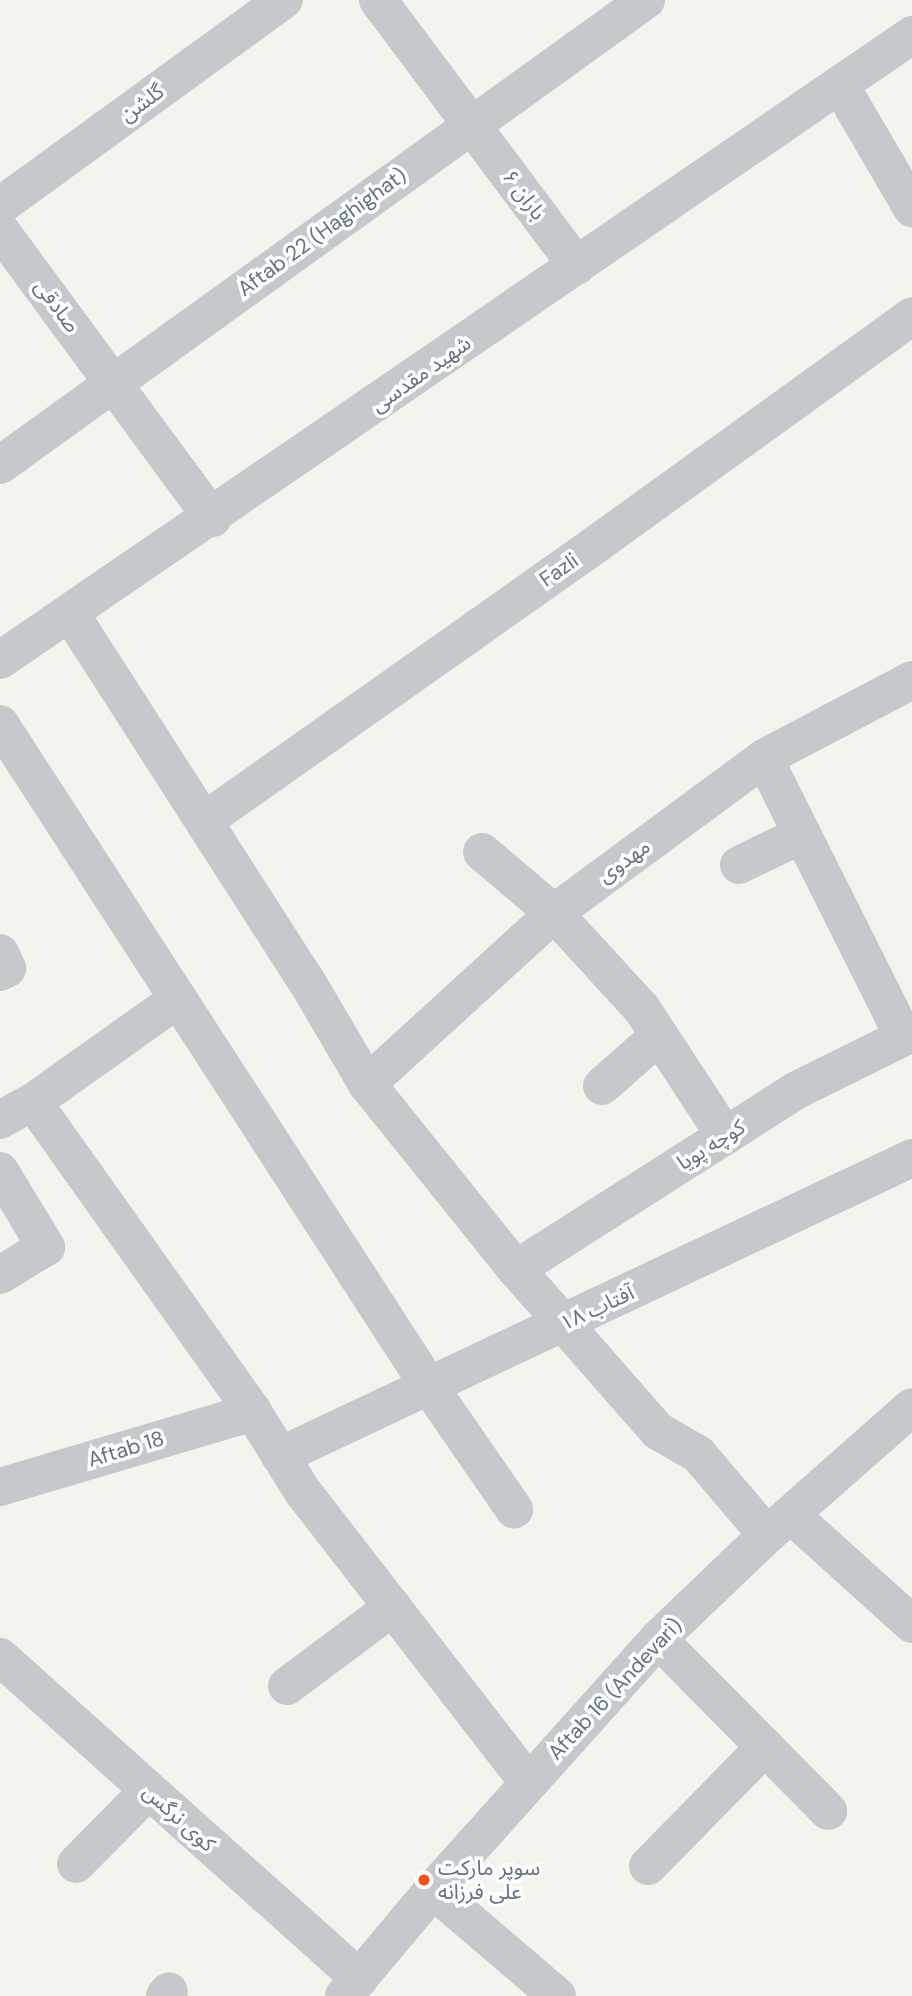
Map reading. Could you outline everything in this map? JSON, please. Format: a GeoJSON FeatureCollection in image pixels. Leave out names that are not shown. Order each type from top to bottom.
{"type":"FeatureCollection","features":[{"type":"Feature","properties":{"kind":"street","name":"گلشن"},"geometry":{"type":"LineString","coordinates":[[0,206],[284,0]]}},
{"type":"Feature","properties":{"kind":"street","name":"باران ۶"},"geometry":{"type":"LineString","coordinates":[[378,0],[577,265]]}},
{"type":"Feature","properties":{"kind":"street","name":"Aftab 22 (Haghighat)"},"geometry":{"type":"LineString","coordinates":[[0,466],[646,0]]}},
{"type":"Feature","properties":{"kind":"street","name":"شهید مقدسی"},"geometry":{"type":"LineString","coordinates":[[0,660],[212,518],[912,35]]}},
{"type":"Feature","properties":{"kind":"street"},"geometry":{"type":"LineString","coordinates":[[840,85],[912,208]]}},
{"type":"Feature","properties":{"kind":"street","name":"صادقی"},"geometry":{"type":"LineString","coordinates":[[0,230],[212,518]]}},
{"type":"Feature","properties":{"kind":"street","name":"Fazli"},"geometry":{"type":"LineString","coordinates":[[204,821],[595,545],[912,316]]}},
{"type":"Feature","properties":{"kind":"street"},"geometry":{"type":"LineString","coordinates":[[70,613],[306,980],[367,1084],[516,1269],[658,1431],[698,1454],[779,1525],[912,1624]]}},
{"type":"Feature","properties":{"kind":"street","name":"مهدوی"},"geometry":{"type":"LineString","coordinates":[[367,1084],[554,913],[764,758],[912,680]]}},
{"type":"Feature","properties":{"kind":"street"},"geometry":{"type":"LineString","coordinates":[[0,724],[429,1386],[514,1509]]}},
{"type":"Feature","properties":{"kind":"street"},"geometry":{"type":"LineString","coordinates":[[764,758],[801,835],[908,1035]]}},
{"type":"Feature","properties":{"kind":"street"},"geometry":{"type":"LineString","coordinates":[[738,865],[801,835]]}},
{"type":"Feature","properties":{"kind":"street"},"geometry":{"type":"LineString","coordinates":[[481,852],[554,913],[642,1009],[725,1136]]}},
{"type":"Feature","properties":{"kind":"street"},"geometry":{"type":"LineString","coordinates":[[0,953],[8,968],[0,972]]}},
{"type":"Feature","properties":{"kind":"street"},"geometry":{"type":"LineString","coordinates":[[0,1120],[33,1102],[178,999]]}},
{"type":"Feature","properties":{"kind":"street","name":"کوچه پویا"},"geometry":{"type":"LineString","coordinates":[[516,1269],[797,1090],[908,1035]]}},
{"type":"Feature","properties":{"kind":"street"},"geometry":{"type":"LineString","coordinates":[[602,1086],[659,1036]]}},
{"type":"Feature","properties":{"kind":"street"},"geometry":{"type":"LineString","coordinates":[[33,1102],[253,1412],[303,1492],[529,1783]]}},
{"type":"Feature","properties":{"kind":"street","name":"آفتاب ۱۸"},"geometry":{"type":"LineString","coordinates":[[280,1456],[912,1158]]}},
{"type":"Feature","properties":{"kind":"street"},"geometry":{"type":"LineString","coordinates":[[0,1171],[46,1247],[0,1275]]}},
{"type":"Feature","properties":{"kind":"street","name":"Aftab 16 (Andevari)"},"geometry":{"type":"LineString","coordinates":[[352,1987],[433,1890],[658,1639],[779,1525],[912,1407]]}},
{"type":"Feature","properties":{"kind":"street","name":"Aftab 18"},"geometry":{"type":"LineString","coordinates":[[0,1487],[253,1412]]}},
{"type":"Feature","properties":{"kind":"street"},"geometry":{"type":"LineString","coordinates":[[287,1686],[393,1607]]}},
{"type":"Feature","properties":{"kind":"street"},"geometry":{"type":"LineString","coordinates":[[658,1639],[828,1811]]}},
{"type":"Feature","properties":{"kind":"street","name":"کوی نرگس"},"geometry":{"type":"LineString","coordinates":[[0,1657],[148,1791],[352,1987]]}},
{"type":"Feature","properties":{"kind":"street"},"geometry":{"type":"LineString","coordinates":[[648,1866],[765,1747]]}},
{"type":"Feature","properties":{"kind":"street"},"geometry":{"type":"LineString","coordinates":[[76,1864],[148,1791]]}},
{"type":"Feature","properties":{"kind":"street"},"geometry":{"type":"LineString","coordinates":[[433,1890],[557,1996]]}},
{"type":"Feature","properties":{"kind":"place","name":"سوپر مارکت علی فرزانه"},"geometry":{"type":"Point","coordinates":[424,1880]}}]}
